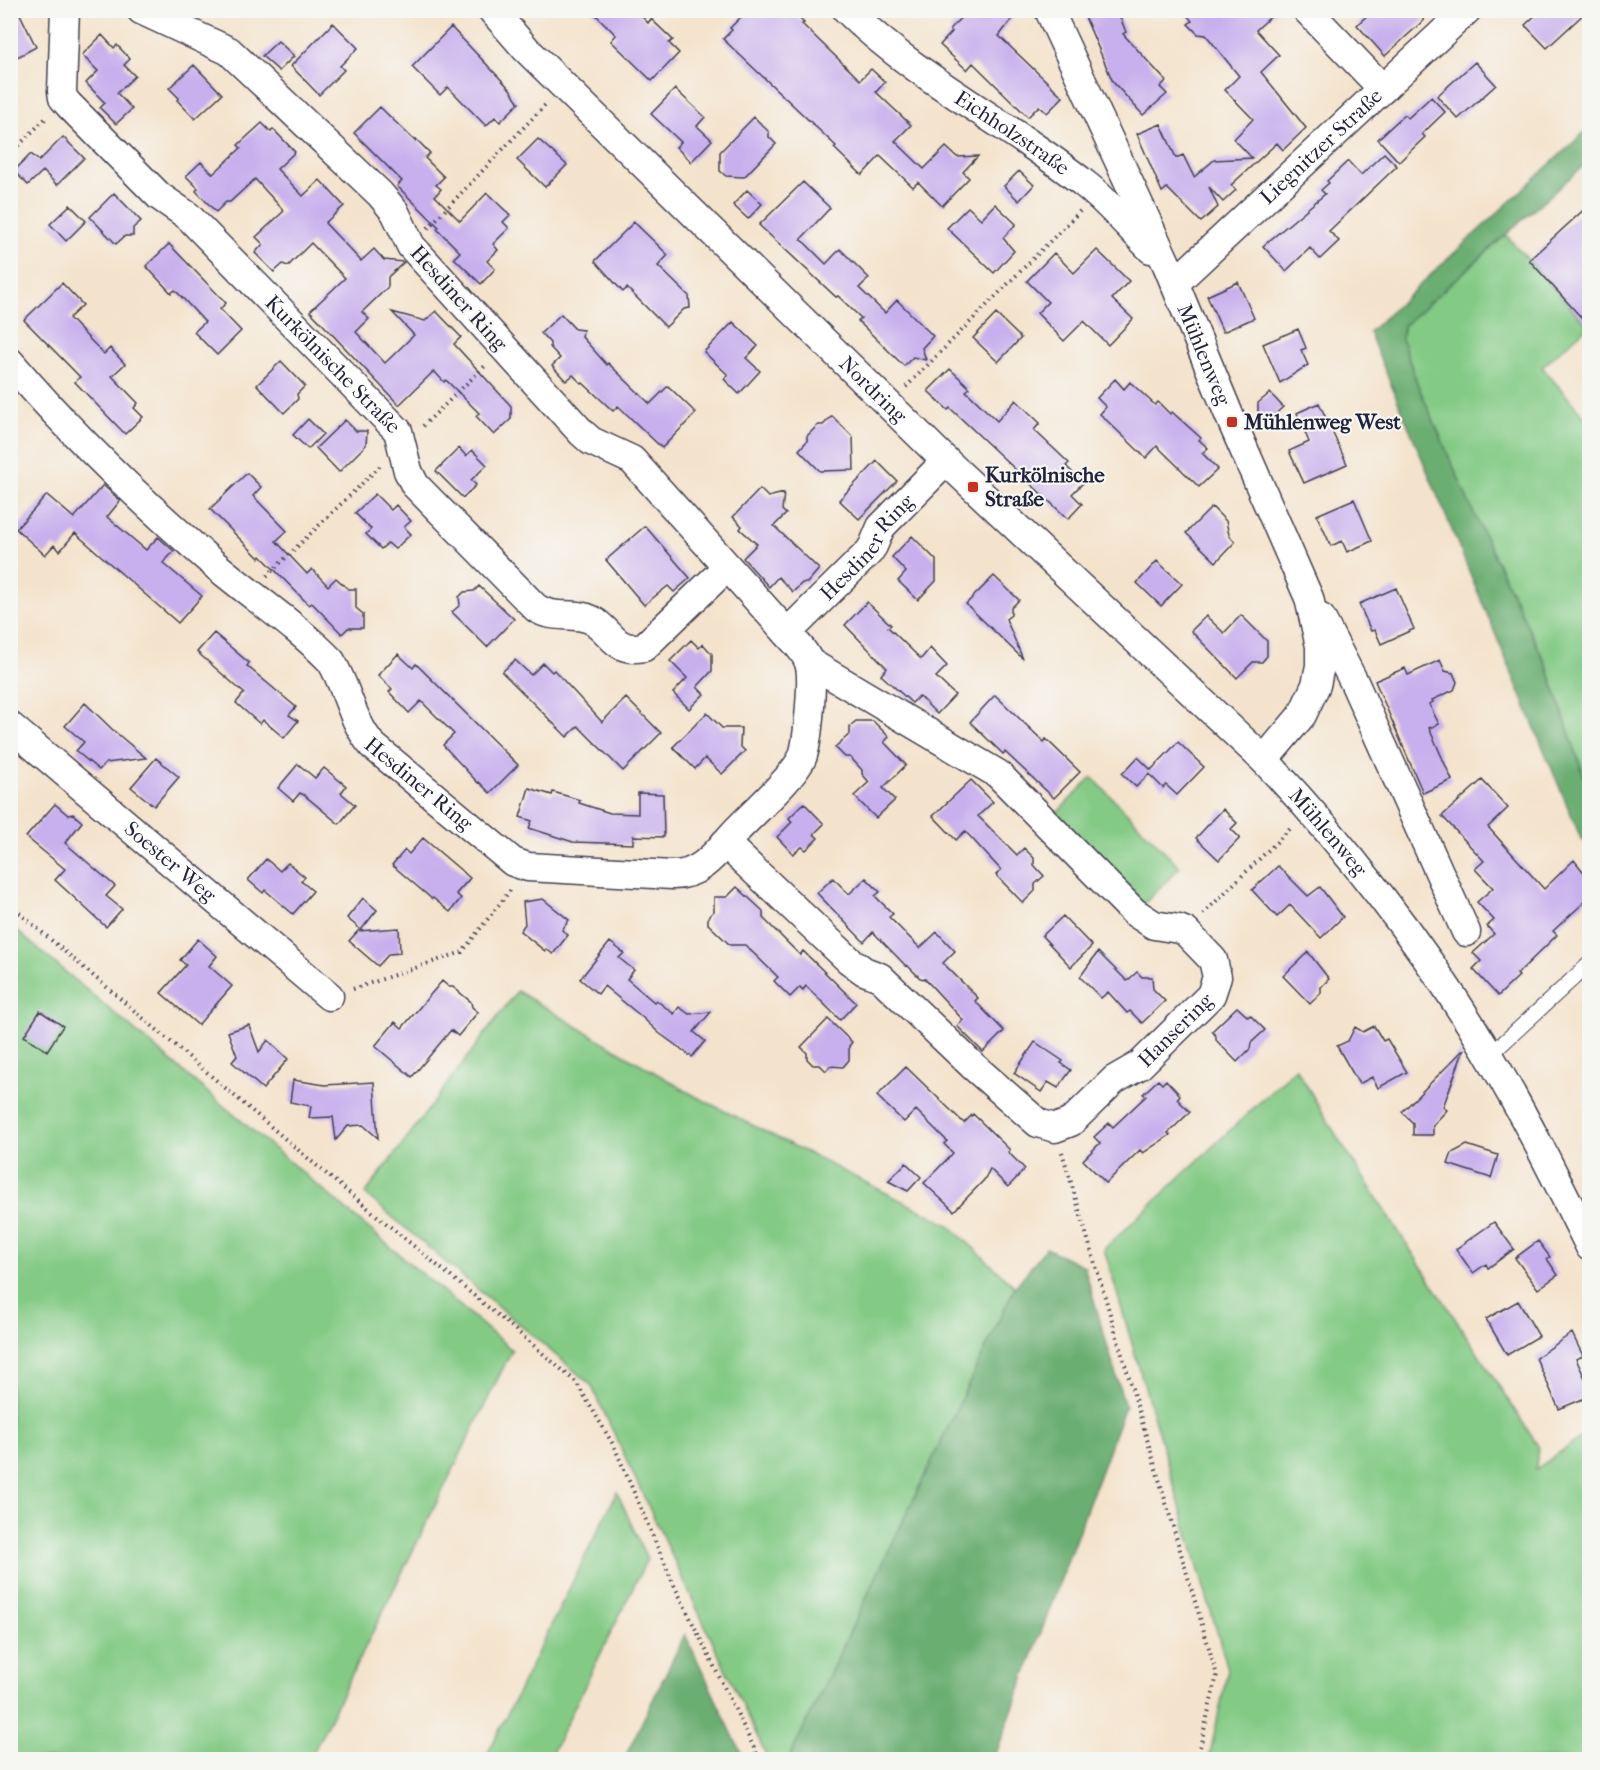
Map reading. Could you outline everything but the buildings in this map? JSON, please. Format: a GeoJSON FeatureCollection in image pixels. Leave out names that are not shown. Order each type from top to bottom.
{"type":"FeatureCollection","features":[{"type":"Feature","properties":{"kind":"street"},"geometry":{"type":"LineString","coordinates":[[63,98],[61,83],[65,10]]}},
{"type":"Feature","properties":{"kind":"street","name":"Hesdiner Ring"},"geometry":{"type":"LineString","coordinates":[[10,362],[101,460],[178,531],[331,662],[342,680],[358,727],[372,745],[508,859],[519,865],[681,875],[699,869],[789,776],[801,758],[811,673],[809,662],[787,633],[638,466],[623,455],[597,444],[582,433],[411,246],[389,204],[223,47],[141,10]]}},
{"type":"Feature","properties":{"kind":"street","name":"Nordring"},"geometry":{"type":"LineString","coordinates":[[492,10],[563,86],[946,461],[1264,760]]}},
{"type":"Feature","properties":{"kind":"street","name":"Eichholzstraße"},"geometry":{"type":"LineString","coordinates":[[846,10],[877,39],[923,73],[1091,188],[1171,274]]}},
{"type":"Feature","properties":{"kind":"street","name":"Mühlenweg"},"geometry":{"type":"LineString","coordinates":[[1049,10],[1171,274],[1309,598],[1354,682],[1466,932]]}},
{"type":"Feature","properties":{"kind":"street"},"geometry":{"type":"LineString","coordinates":[[1307,10],[1383,89]]}},
{"type":"Feature","properties":{"kind":"street","name":"Liegnitzer Straße"},"geometry":{"type":"LineString","coordinates":[[1171,274],[1383,89],[1467,10]]}},
{"type":"Feature","properties":{"kind":"street","name":"Kurkölnische Straße"},"geometry":{"type":"LineString","coordinates":[[63,98],[159,196],[188,216],[398,432],[393,454],[408,471],[415,485],[536,608],[549,615],[588,619],[620,645],[629,648],[644,647],[727,567]]}},
{"type":"Feature","properties":{"kind":"street"},"geometry":{"type":"LineString","coordinates":[[1091,188],[1107,176],[1112,160],[1112,145]]}},
{"type":"Feature","properties":{"kind":"street","name":"Hesdiner Ring"},"geometry":{"type":"LineString","coordinates":[[787,633],[869,552],[881,527],[946,461]]}},
{"type":"Feature","properties":{"kind":"street","name":"Mühlenweg"},"geometry":{"type":"LineString","coordinates":[[1309,598],[1320,646],[1320,666],[1316,686],[1302,715],[1264,760],[1310,809],[1416,945],[1489,1056],[1544,1155],[1590,1247]]}},
{"type":"Feature","properties":{"kind":"street"},"geometry":{"type":"LineString","coordinates":[[809,662],[998,774],[1134,912],[1154,925],[1179,928],[1186,932]]}},
{"type":"Feature","properties":{"kind":"street","name":"Soester Weg"},"geometry":{"type":"LineString","coordinates":[[10,726],[329,996]]}},
{"type":"Feature","properties":{"kind":"street"},"geometry":{"type":"LineString","coordinates":[[725,843],[857,967],[886,982],[973,1066],[1038,1123],[1055,1128]]}},
{"type":"Feature","properties":{"kind":"street","name":"Hansering"},"geometry":{"type":"LineString","coordinates":[[1055,1128],[1071,1122],[1114,1080],[1140,1065],[1211,995],[1216,985],[1216,968],[1213,960],[1186,932]]}},
{"type":"Feature","properties":{"kind":"lane"},"geometry":{"type":"LineString","coordinates":[[1489,1056],[1590,963]]}},
{"type":"Feature","properties":{"kind":"path"},"geometry":{"type":"LineString","coordinates":[[411,246],[563,86]]}},
{"type":"Feature","properties":{"kind":"path"},"geometry":{"type":"LineString","coordinates":[[10,154],[63,98]]}},
{"type":"Feature","properties":{"kind":"path"},"geometry":{"type":"LineString","coordinates":[[889,404],[1091,188]]}},
{"type":"Feature","properties":{"kind":"path"},"geometry":{"type":"LineString","coordinates":[[249,593],[504,348]]}},
{"type":"Feature","properties":{"kind":"path"},"geometry":{"type":"LineString","coordinates":[[1186,932],[1310,809]]}},
{"type":"Feature","properties":{"kind":"path"},"geometry":{"type":"LineString","coordinates":[[329,996],[462,952],[528,867]]}},
{"type":"Feature","properties":{"kind":"path"},"geometry":{"type":"LineString","coordinates":[[10,905],[576,1382],[614,1446],[673,1583],[760,1760]]}},
{"type":"Feature","properties":{"kind":"path"},"geometry":{"type":"LineString","coordinates":[[1055,1128],[1217,1675],[1197,1760]]}},
{"type":"Feature","properties":{"kind":"green space"},"geometry":{"type":"Polygon","coordinates":[[[1589,128],[1589,161],[1403,326],[1402,339],[1417,383],[1474,514],[1547,667],[1589,791],[1589,841],[1582,841],[1369,332],[1589,128]]]}},
{"type":"Feature","properties":{"kind":"green space"},"geometry":{"type":"Polygon","coordinates":[[[1506,235],[1588,326],[1542,367],[1589,422],[1589,791],[1547,666],[1474,514],[1417,383],[1402,339],[1403,326],[1506,235]]]}},
{"type":"Feature","properties":{"kind":"green space"},"geometry":{"type":"Polygon","coordinates":[[[1092,777],[1180,867],[1142,906],[1052,818],[1092,777]]]}},
{"type":"Feature","properties":{"kind":"green space"},"geometry":{"type":"Polygon","coordinates":[[[10,925],[512,1350],[310,1759],[11,1759],[10,925]]]}},
{"type":"Feature","properties":{"kind":"green space"},"geometry":{"type":"Polygon","coordinates":[[[517,991],[693,1095],[948,1224],[1015,1287],[789,1759],[768,1759],[591,1385],[365,1194],[517,991]]]}},
{"type":"Feature","properties":{"kind":"green space"},"geometry":{"type":"Polygon","coordinates":[[[1296,1068],[1341,1143],[1538,1446],[1536,1469],[1589,1432],[1589,1759],[1209,1759],[1228,1669],[1104,1249],[1296,1068]]]}},
{"type":"Feature","properties":{"kind":"green space"},"geometry":{"type":"Polygon","coordinates":[[[1046,1248],[1084,1266],[1125,1406],[994,1759],[789,1759],[1015,1287],[1046,1248]]]}},
{"type":"Feature","properties":{"kind":"green space"},"geometry":{"type":"Polygon","coordinates":[[[617,1492],[647,1559],[549,1759],[485,1759],[617,1492]]]}},
{"type":"Feature","properties":{"kind":"green space"},"geometry":{"type":"Polygon","coordinates":[[[685,1634],[744,1759],[624,1759],[685,1634]]]}},
{"type":"Feature","properties":{"kind":"place","name":"Mühlenweg West"},"geometry":{"type":"Point","coordinates":[1232,422]}},
{"type":"Feature","properties":{"kind":"place","name":"Kurkölnische Straße"},"geometry":{"type":"Point","coordinates":[973,487]}}]}
